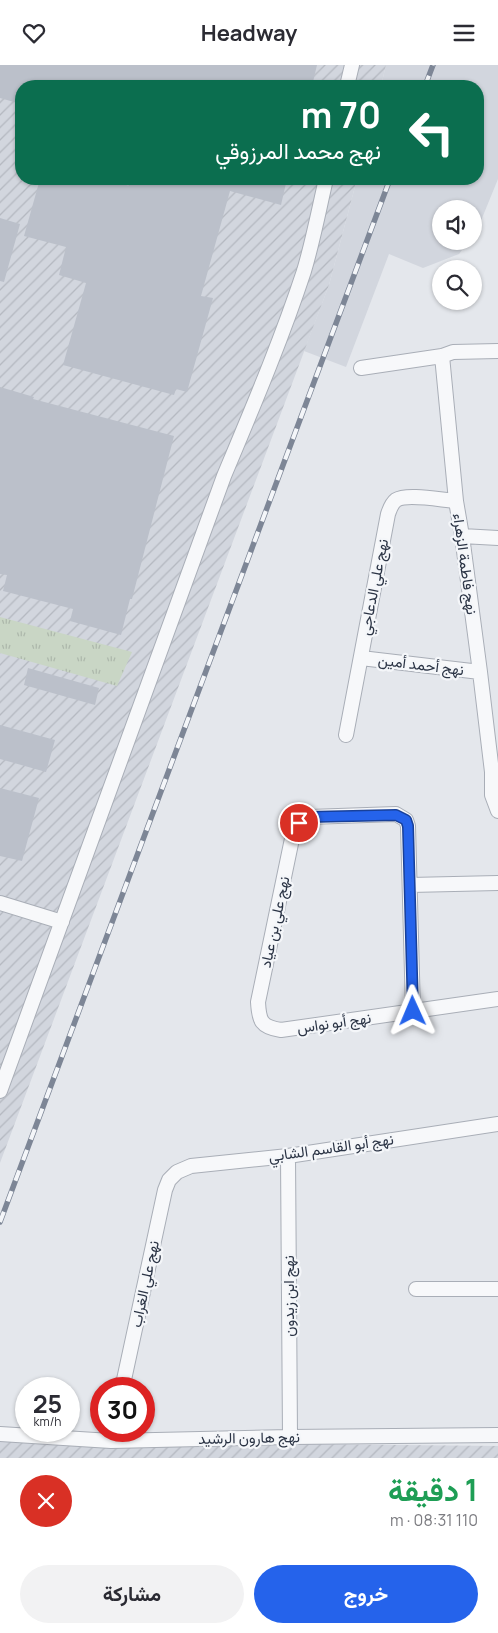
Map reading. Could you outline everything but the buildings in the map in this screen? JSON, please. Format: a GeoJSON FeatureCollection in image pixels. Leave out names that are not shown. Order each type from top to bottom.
{"type":"FeatureCollection","features":[{"type":"Feature","properties":{"kind":"street"},"geometry":{"type":"LineString","coordinates":[[349,80],[352,65]]}},
{"type":"Feature","properties":{"kind":"street"},"geometry":{"type":"LineString","coordinates":[[0,1091],[224,476],[263,384],[297,291],[309,254],[325,185]]}},
{"type":"Feature","properties":{"kind":"street"},"geometry":{"type":"LineString","coordinates":[[361,367],[442,356],[453,352],[498,351]]}},
{"type":"Feature","properties":{"kind":"street","name":"نهج فاطمة الزهراء"},"geometry":{"type":"LineString","coordinates":[[442,356],[456,501],[495,775],[492,795],[498,811]]}},
{"type":"Feature","properties":{"kind":"street","name":"نهج علي الدعاجي"},"geometry":{"type":"LineString","coordinates":[[346,735],[391,505],[396,500],[406,497],[456,501]]}},
{"type":"Feature","properties":{"kind":"street"},"geometry":{"type":"LineString","coordinates":[[462,537],[498,538]]}},
{"type":"Feature","properties":{"kind":"street","name":"نهج أحمد أمين"},"geometry":{"type":"LineString","coordinates":[[361,658],[480,672]]}},
{"type":"Feature","properties":{"kind":"street","name":"نهج علي بن عياد"},"geometry":{"type":"LineString","coordinates":[[262,1022],[258,1001],[293,834],[299,823],[309,817],[396,815],[406,820],[408,826],[410,885]]}},
{"type":"Feature","properties":{"kind":"street"},"geometry":{"type":"LineString","coordinates":[[413,1011],[410,885],[498,883]]}},
{"type":"Feature","properties":{"kind":"street"},"geometry":{"type":"LineString","coordinates":[[0,903],[62,922]]}},
{"type":"Feature","properties":{"kind":"street","name":"نهج أبو نواس"},"geometry":{"type":"LineString","coordinates":[[262,1022],[268,1028],[280,1031],[498,999]]}},
{"type":"Feature","properties":{"kind":"street","name":"نهج أبو القاسم الشابي"},"geometry":{"type":"LineString","coordinates":[[169,1180],[177,1172],[191,1165],[288,1156],[498,1124]]}},
{"type":"Feature","properties":{"kind":"street","name":"نهج ابن زيدون"},"geometry":{"type":"LineString","coordinates":[[288,1156],[290,1437]]}},
{"type":"Feature","properties":{"kind":"street","name":"نهج علي الغراب"},"geometry":{"type":"LineString","coordinates":[[125,1377],[165,1190],[169,1180]]}},
{"type":"Feature","properties":{"kind":"street"},"geometry":{"type":"LineString","coordinates":[[416,1289],[498,1289]]}},
{"type":"Feature","properties":{"kind":"street","name":"نهج هارون الرشيد"},"geometry":{"type":"LineString","coordinates":[[0,1434],[90,1436]]}},
{"type":"Feature","properties":{"kind":"street","name":"نهج هارون الرشيد"},"geometry":{"type":"LineString","coordinates":[[155,1436],[498,1435]]}},
{"type":"Feature","properties":{"kind":"shaded area"},"geometry":{"type":"Polygon","coordinates":[[[0,65],[386,65],[382,80],[15,80],[15,185],[355,185],[329,285],[0,1163],[0,65]]]}},
{"type":"Feature","properties":{"kind":"shaded area"},"geometry":{"type":"Polygon","coordinates":[[[386,65],[498,65],[498,179],[482,218],[482,200],[432,200],[432,250],[462,250],[459,254],[444,260],[432,260],[432,264],[423,268],[389,254],[346,367],[304,351],[329,285],[355,185],[484,185],[484,80],[382,80],[386,65]]]}},
{"type":"Feature","properties":{"kind":"shaded area"},"geometry":{"type":"Polygon","coordinates":[[[0,1441],[498,1446],[498,1458],[0,1458],[0,1441]]]}},
{"type":"Feature","properties":{"kind":"green space"},"geometry":{"type":"Polygon","coordinates":[[[0,617],[132,652],[117,686],[0,653],[0,617]]]}},
{"type":"Feature","properties":{"kind":"railway"},"geometry":{"type":"LineString","coordinates":[[427,80],[433,65]]}},
{"type":"Feature","properties":{"kind":"railway"},"geometry":{"type":"LineString","coordinates":[[0,1222],[388,185]]}},
{"type":"Feature","properties":{"kind":"route"},"geometry":{"type":"LineString","coordinates":[[299,823],[309,817],[396,815],[406,820],[408,826],[413,1011]]}}]}
